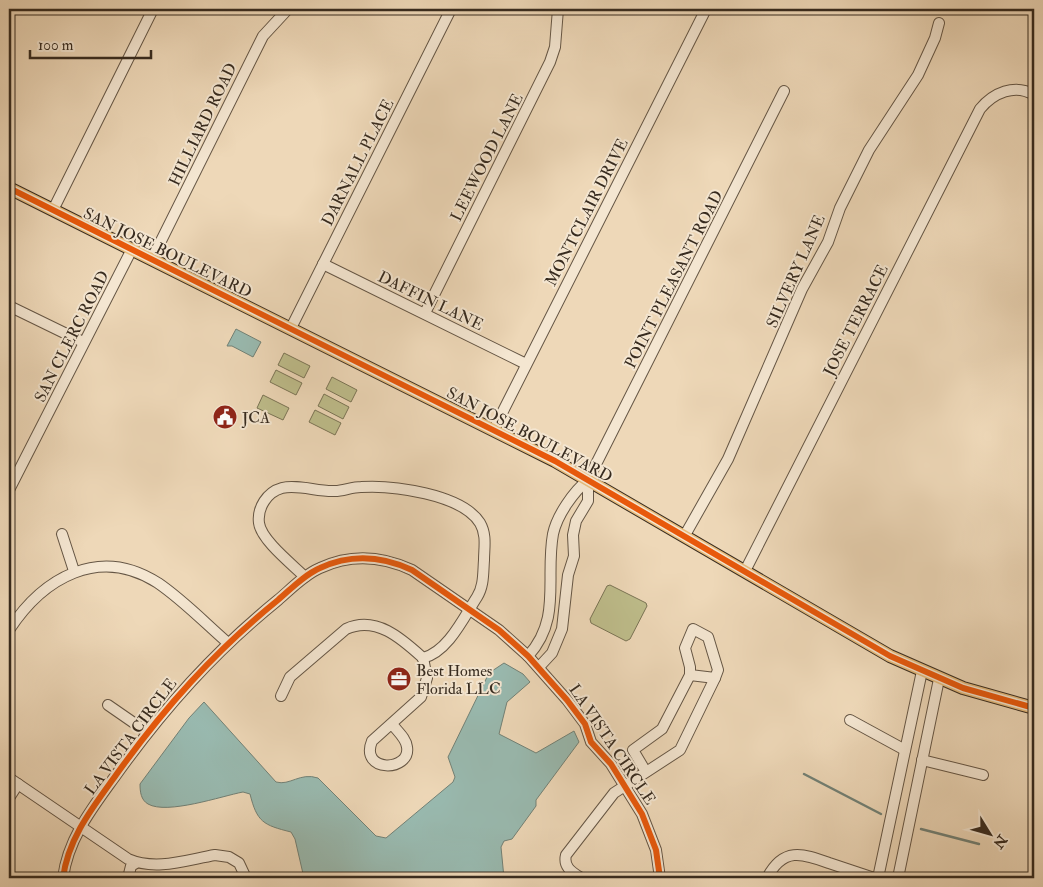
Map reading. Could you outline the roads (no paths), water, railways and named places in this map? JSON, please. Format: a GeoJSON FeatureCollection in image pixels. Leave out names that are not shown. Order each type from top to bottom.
{"type":"FeatureCollection","features":[{"type":"Feature","properties":{"kind":"main road","name":"SAN JOSE BOULEVARD"},"geometry":{"type":"LineString","coordinates":[[9,188],[494,429],[684,535],[890,656],[939,679],[998,699],[1034,708]]}},
{"type":"Feature","properties":{"kind":"street"},"geometry":{"type":"LineString","coordinates":[[53,210],[153,9]]}},
{"type":"Feature","properties":{"kind":"street","name":"HILLIARD ROAD"},"geometry":{"type":"LineString","coordinates":[[152,259],[263,36],[288,9]]}},
{"type":"Feature","properties":{"kind":"street","name":"DARNALL PLACE"},"geometry":{"type":"LineString","coordinates":[[291,328],[451,9]]}},
{"type":"Feature","properties":{"kind":"street","name":"LEEWOOD LANE"},"geometry":{"type":"LineString","coordinates":[[424,313],[550,62],[555,47],[558,9]]}},
{"type":"Feature","properties":{"kind":"street","name":"MONTCLAIR DRIVE"},"geometry":{"type":"LineString","coordinates":[[494,429],[706,9]]}},
{"type":"Feature","properties":{"kind":"street","name":"SILVERY LANE"},"geometry":{"type":"LineString","coordinates":[[684,535],[728,459],[802,289],[828,242],[840,208],[869,150],[918,75],[935,38],[939,23]]}},
{"type":"Feature","properties":{"kind":"street","name":"JOSE TERRACE"},"geometry":{"type":"LineString","coordinates":[[745,571],[980,109],[991,97],[1002,91],[1026,92],[1034,95]]}},
{"type":"Feature","properties":{"kind":"street","name":"POINT PLEASANT ROAD"},"geometry":{"type":"LineString","coordinates":[[528,656],[543,637],[550,611],[550,570],[553,532],[574,491],[588,480],[784,92]]}},
{"type":"Feature","properties":{"kind":"street","name":"SAN CLERC ROAD"},"geometry":{"type":"LineString","coordinates":[[9,490],[132,249]]}},
{"type":"Feature","properties":{"kind":"street","name":"DAFFIN LANE"},"geometry":{"type":"LineString","coordinates":[[323,264],[526,364]]}},
{"type":"Feature","properties":{"kind":"street"},"geometry":{"type":"LineString","coordinates":[[9,306],[83,342]]}},
{"type":"Feature","properties":{"kind":"street","name":"POINT PLEASANT ROAD"},"geometry":{"type":"LineString","coordinates":[[539,667],[552,652],[562,629],[569,571],[574,556],[573,535],[576,520],[588,500],[588,480]]}},
{"type":"Feature","properties":{"kind":"street"},"geometry":{"type":"LineString","coordinates":[[305,577],[264,535],[259,523],[260,511],[264,501],[272,493],[282,488],[294,487],[337,491],[362,487],[409,490],[447,501],[464,510],[480,523],[485,541],[482,587],[442,647],[423,658]]}},
{"type":"Feature","properties":{"kind":"street"},"geometry":{"type":"LineString","coordinates":[[62,534],[74,571]]}},
{"type":"Feature","properties":{"kind":"street","name":"LA VISTA CIRCLE"},"geometry":{"type":"LineString","coordinates":[[63,878],[67,860],[80,828],[147,732],[181,690],[228,643],[318,568],[342,560],[378,559],[412,570],[499,630],[539,667],[585,724],[591,742],[611,764],[642,814],[652,835],[660,878]]}},
{"type":"Feature","properties":{"kind":"street"},"geometry":{"type":"LineString","coordinates":[[9,630],[32,598],[54,581],[74,571],[109,567],[142,575],[168,591],[228,643]]}},
{"type":"Feature","properties":{"kind":"street"},"geometry":{"type":"LineString","coordinates":[[550,570],[569,571]]}},
{"type":"Feature","properties":{"kind":"street"},"geometry":{"type":"LineString","coordinates":[[550,611],[563,612]]}},
{"type":"Feature","properties":{"kind":"street"},"geometry":{"type":"LineString","coordinates":[[281,696],[290,677],[346,629],[355,625],[374,624],[384,629],[423,658],[427,678],[426,687],[416,704],[392,724]]}},
{"type":"Feature","properties":{"kind":"street"},"geometry":{"type":"LineString","coordinates":[[581,878],[568,869],[564,861],[566,856],[609,798],[624,786],[646,772],[680,750],[718,670],[708,637],[693,629],[684,648],[690,667],[690,675],[662,729],[633,750],[646,772]]}},
{"type":"Feature","properties":{"kind":"street"},"geometry":{"type":"LineString","coordinates":[[878,878],[922,671]]}},
{"type":"Feature","properties":{"kind":"street"},"geometry":{"type":"LineString","coordinates":[[690,675],[714,678]]}},
{"type":"Feature","properties":{"kind":"street"},"geometry":{"type":"LineString","coordinates":[[898,878],[939,679]]}},
{"type":"Feature","properties":{"kind":"street"},"geometry":{"type":"LineString","coordinates":[[108,705],[147,732]]}},
{"type":"Feature","properties":{"kind":"street"},"geometry":{"type":"LineString","coordinates":[[850,720],[905,750]]}},
{"type":"Feature","properties":{"kind":"street"},"geometry":{"type":"LineString","coordinates":[[922,760],[983,775]]}},
{"type":"Feature","properties":{"kind":"street"},"geometry":{"type":"LineString","coordinates":[[9,778],[80,828],[136,863],[159,865],[214,855],[223,856],[239,863],[246,878]]}},
{"type":"Feature","properties":{"kind":"street"},"geometry":{"type":"LineString","coordinates":[[9,798],[18,784]]}},
{"type":"Feature","properties":{"kind":"street"},"geometry":{"type":"LineString","coordinates":[[767,878],[777,863],[792,855],[806,855],[874,878]]}},
{"type":"Feature","properties":{"kind":"street"},"geometry":{"type":"LineString","coordinates":[[128,878],[132,866],[136,863]]}},
{"type":"Feature","properties":{"kind":"water"},"geometry":{"type":"Polygon","coordinates":[[[236,329],[261,342],[253,357],[232,346],[227,346],[236,329]]]}},
{"type":"Feature","properties":{"kind":"water"},"geometry":{"type":"Polygon","coordinates":[[[504,663],[523,674],[530,682],[507,702],[499,734],[536,753],[574,731],[579,742],[536,800],[536,806],[512,839],[504,841],[501,847],[504,878],[304,878],[295,839],[291,832],[274,827],[263,821],[255,811],[250,794],[243,792],[195,804],[168,807],[157,807],[148,804],[141,796],[140,784],[189,718],[204,702],[276,782],[281,783],[306,777],[318,778],[376,836],[386,838],[453,782],[455,777],[448,757],[489,673],[504,663]]]}},
{"type":"Feature","properties":{"kind":"waterway"},"geometry":{"type":"LineString","coordinates":[[804,774],[881,814]]}},
{"type":"Feature","properties":{"kind":"waterway"},"geometry":{"type":"LineString","coordinates":[[921,829],[979,844]]}},
{"type":"Feature","properties":{"kind":"place","name":"JCA"},"geometry":{"type":"Point","coordinates":[225,417]}},
{"type":"Feature","properties":{"kind":"place","name":"Best Homes Florida LLC"},"geometry":{"type":"Point","coordinates":[399,679]}}]}
